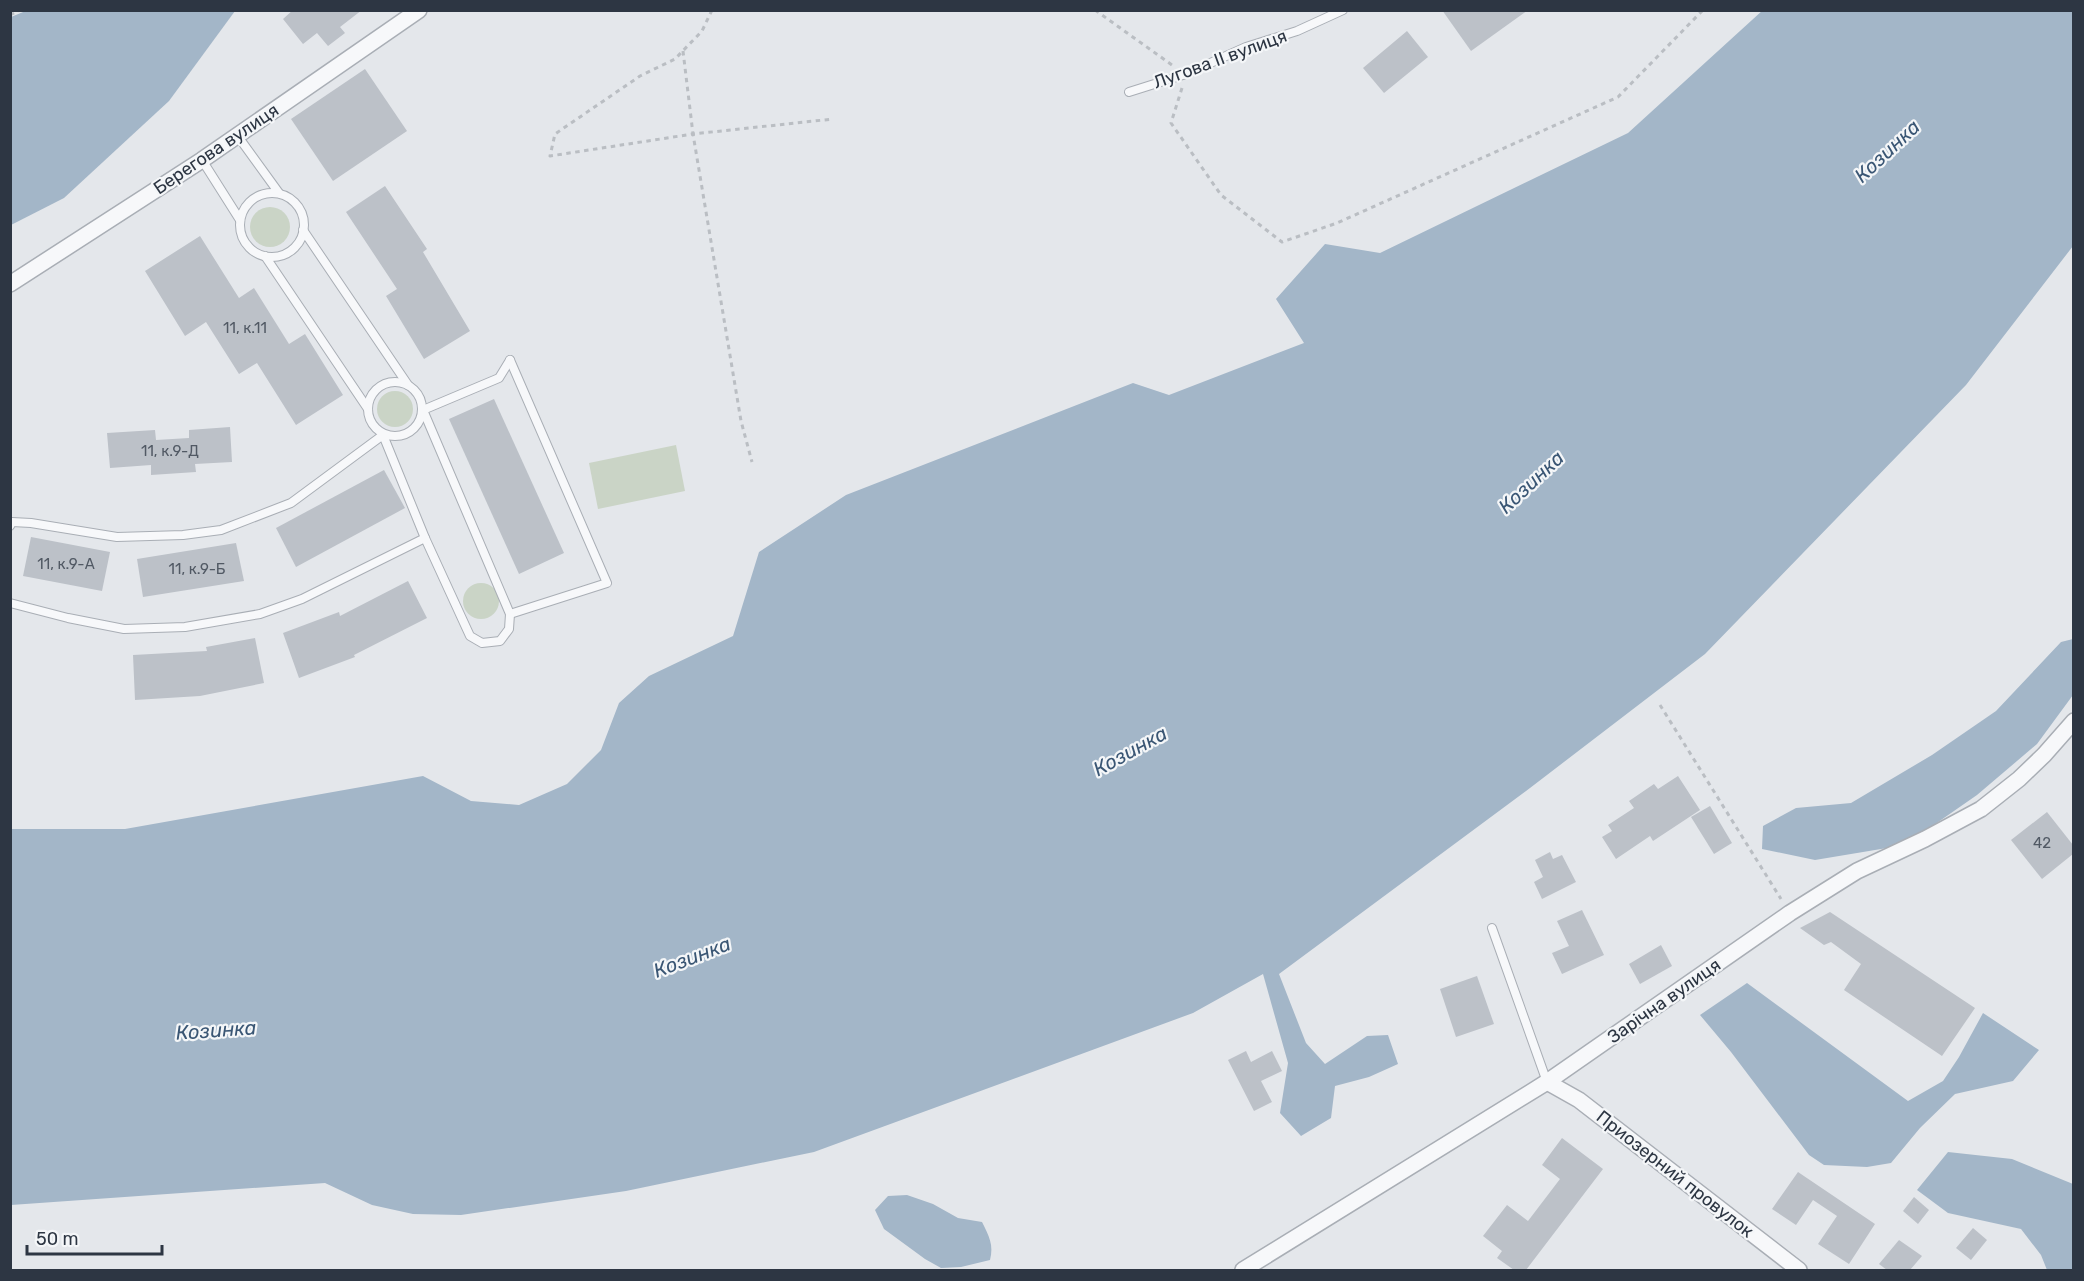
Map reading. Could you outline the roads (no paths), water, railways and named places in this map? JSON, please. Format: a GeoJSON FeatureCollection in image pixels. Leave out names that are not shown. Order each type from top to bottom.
{"type":"FeatureCollection","features":[{"type":"Feature","properties":{"kind":"street","name":"Берегова вулиця"},"geometry":{"type":"LineString","coordinates":[[10,284],[202,160],[419,10]]}},
{"type":"Feature","properties":{"kind":"street","name":"Зарічна вулиця"},"geometry":{"type":"LineString","coordinates":[[1243,1270],[1547,1082],[1790,913],[1857,871],[1925,839],[1981,808],[2019,779],[2044,755],[2073,721]]}},
{"type":"Feature","properties":{"kind":"street","name":"Приозерний провулок"},"geometry":{"type":"LineString","coordinates":[[1547,1082],[1578,1100],[1799,1270]]}},
{"type":"Feature","properties":{"kind":"lane","name":"Лугова II вулиця"},"geometry":{"type":"LineString","coordinates":[[1129,92],[1186,74],[1246,47],[1297,31],[1343,10]]}},
{"type":"Feature","properties":{"kind":"lane"},"geometry":{"type":"LineString","coordinates":[[237,135],[279,194]]}},
{"type":"Feature","properties":{"kind":"lane"},"geometry":{"type":"LineString","coordinates":[[202,160],[240,220]]}},
{"type":"Feature","properties":{"kind":"lane"},"geometry":{"type":"LineString","coordinates":[[268,193],[279,194],[295,203],[301,211],[303,230],[294,248],[275,257],[265,256],[248,247],[240,230],[240,220],[249,202],[258,196],[268,193]]}},
{"type":"Feature","properties":{"kind":"lane"},"geometry":{"type":"LineString","coordinates":[[265,256],[368,409],[372,423],[383,435],[425,538],[470,636],[482,643],[500,641],[509,628],[510,614],[418,395],[408,385],[303,230]]}},
{"type":"Feature","properties":{"kind":"lane"},"geometry":{"type":"LineString","coordinates":[[10,526],[12,522],[31,523],[117,537],[183,535],[221,530],[291,503],[383,435],[400,436],[409,432],[416,426],[423,410],[499,378],[510,360],[607,582],[510,614]]}},
{"type":"Feature","properties":{"kind":"lane"},"geometry":{"type":"LineString","coordinates":[[368,409],[374,392],[381,386],[399,382],[408,385]]}},
{"type":"Feature","properties":{"kind":"lane"},"geometry":{"type":"LineString","coordinates":[[10,603],[124,629],[185,627],[260,614],[302,599],[425,538]]}},
{"type":"Feature","properties":{"kind":"lane"},"geometry":{"type":"LineString","coordinates":[[1492,928],[1547,1082]]}},
{"type":"Feature","properties":{"kind":"water"},"geometry":{"type":"Polygon","coordinates":[[[28,10],[235,11],[169,101],[64,198],[11,225],[11,17],[28,10]]]}},
{"type":"Feature","properties":{"kind":"water","name":"Козинка"},"geometry":{"type":"Polygon","coordinates":[[[1763,10],[2073,11],[2073,246],[1966,385],[1705,654],[1530,788],[1279,974],[1306,1043],[1325,1064],[1367,1036],[1388,1035],[1398,1064],[1369,1077],[1335,1086],[1331,1118],[1301,1136],[1280,1113],[1288,1063],[1263,974],[1193,1013],[814,1152],[626,1191],[461,1215],[413,1214],[372,1205],[325,1183],[11,1205],[11,829],[125,829],[423,776],[471,801],[519,805],[567,784],[601,750],[619,703],[649,676],[733,636],[759,552],[846,495],[1133,383],[1169,395],[1304,343],[1276,299],[1325,244],[1380,253],[1628,133],[1763,10]]]}},
{"type":"Feature","properties":{"kind":"water"},"geometry":{"type":"Polygon","coordinates":[[[2073,639],[2073,695],[2037,744],[1977,795],[1905,845],[1815,860],[1762,849],[1763,826],[1796,808],[1851,803],[1932,755],[1996,711],[2061,642],[2073,639]]]}},
{"type":"Feature","properties":{"kind":"water"},"geometry":{"type":"Polygon","coordinates":[[[1747,983],[1908,1101],[1943,1081],[1983,1013],[2039,1050],[2013,1081],[1955,1094],[1920,1128],[1891,1163],[1867,1167],[1824,1165],[1809,1155],[1700,1015],[1747,983]]]}},
{"type":"Feature","properties":{"kind":"water"},"geometry":{"type":"Polygon","coordinates":[[[1948,1152],[2012,1159],[2073,1184],[2073,1270],[2047,1270],[2041,1255],[2021,1229],[1948,1213],[1917,1190],[1948,1152]]]}},
{"type":"Feature","properties":{"kind":"water"},"geometry":{"type":"Polygon","coordinates":[[[907,1195],[933,1204],[958,1218],[982,1222],[991,1245],[990,1260],[961,1267],[941,1268],[884,1229],[875,1210],[888,1196],[907,1195]]]}}]}
